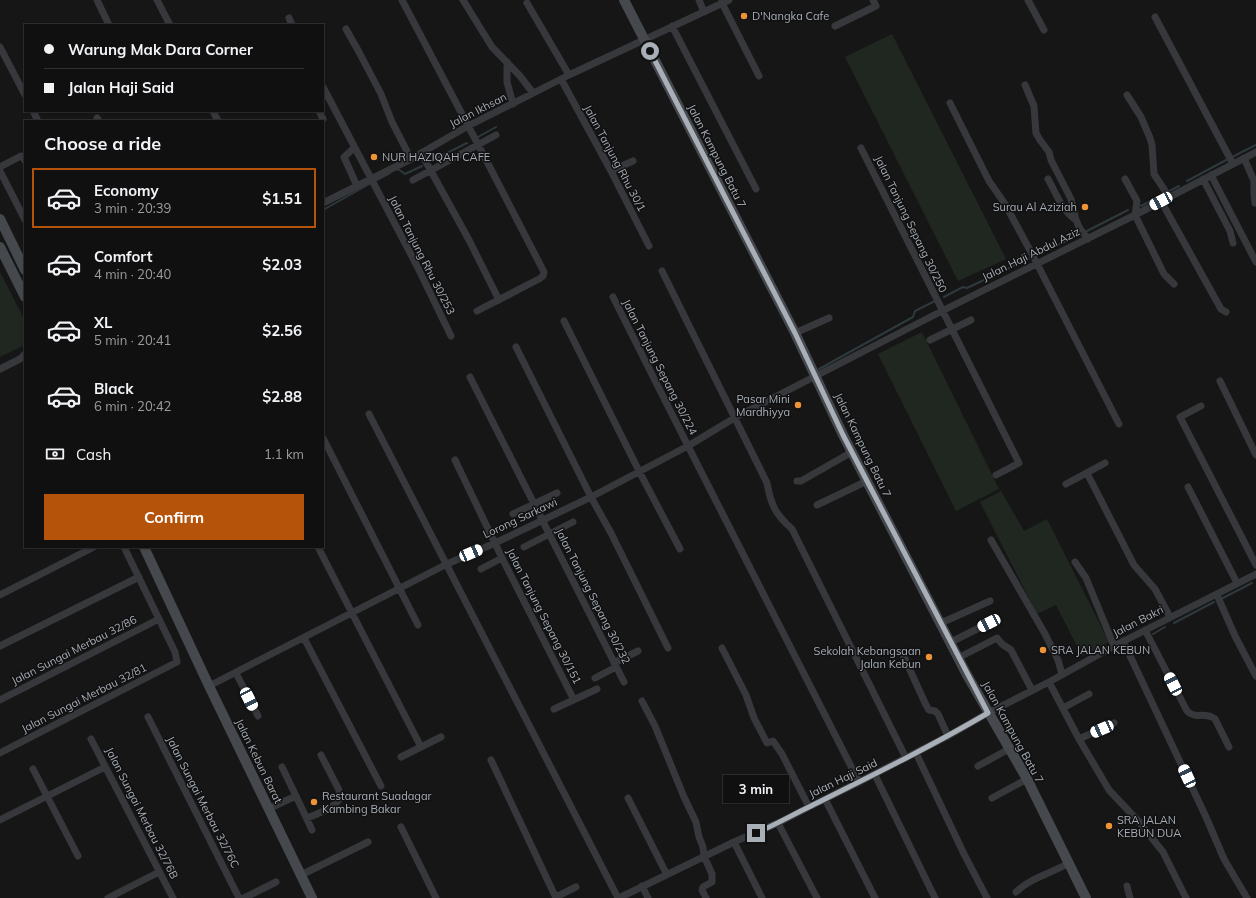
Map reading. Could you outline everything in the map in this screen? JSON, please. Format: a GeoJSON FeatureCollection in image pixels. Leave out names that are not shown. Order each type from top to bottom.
{"type":"FeatureCollection","features":[{"type":"Feature","properties":{"kind":"street"},"geometry":{"type":"LineString","coordinates":[[96,0],[108,24]]}},
{"type":"Feature","properties":{"kind":"street"},"geometry":{"type":"LineString","coordinates":[[157,0],[169,24]]}},
{"type":"Feature","properties":{"kind":"street"},"geometry":{"type":"LineString","coordinates":[[402,0],[544,272],[544,276],[539,279],[477,311]]}},
{"type":"Feature","properties":{"kind":"street","name":"Jalan Kampung Batu 7"},"geometry":{"type":"LineString","coordinates":[[624,0],[795,333],[852,452],[958,658],[1027,779],[1086,898]]}},
{"type":"Feature","properties":{"kind":"street"},"geometry":{"type":"LineString","coordinates":[[699,0],[704,12]]}},
{"type":"Feature","properties":{"kind":"street"},"geometry":{"type":"LineString","coordinates":[[835,26],[876,6],[873,0]]}},
{"type":"Feature","properties":{"kind":"street"},"geometry":{"type":"LineString","coordinates":[[1028,0],[1044,30]]}},
{"type":"Feature","properties":{"kind":"street"},"geometry":{"type":"LineString","coordinates":[[724,1],[759,76]]}},
{"type":"Feature","properties":{"kind":"street","name":"Jalan Ikhsan"},"geometry":{"type":"LineString","coordinates":[[324,202],[357,186],[372,181],[468,126],[561,79],[704,12],[724,1]]}},
{"type":"Feature","properties":{"kind":"street"},"geometry":{"type":"LineString","coordinates":[[527,3],[569,75]]}},
{"type":"Feature","properties":{"kind":"street"},"geometry":{"type":"LineString","coordinates":[[463,4],[492,47],[520,76],[533,94]]}},
{"type":"Feature","properties":{"kind":"street"},"geometry":{"type":"LineString","coordinates":[[1155,16],[1232,163]]}},
{"type":"Feature","properties":{"kind":"street"},"geometry":{"type":"LineString","coordinates":[[672,26],[756,189]]}},
{"type":"Feature","properties":{"kind":"street"},"geometry":{"type":"LineString","coordinates":[[346,29],[381,94],[392,122],[411,159]]}},
{"type":"Feature","properties":{"kind":"street"},"geometry":{"type":"LineString","coordinates":[[0,47],[24,93]]}},
{"type":"Feature","properties":{"kind":"street"},"geometry":{"type":"LineString","coordinates":[[507,62],[507,82],[513,104]]}},
{"type":"Feature","properties":{"kind":"street","name":"Jalan Tanjung Rhu 30/1"},"geometry":{"type":"LineString","coordinates":[[561,79],[649,246]]}},
{"type":"Feature","properties":{"kind":"street"},"geometry":{"type":"LineString","coordinates":[[1025,85],[1034,106],[1036,133],[1049,152],[1051,160],[1071,199],[1076,220],[1080,229],[1087,237]]}},
{"type":"Feature","properties":{"kind":"street","name":"Jalan Tanjung Rhu 30/253"},"geometry":{"type":"LineString","coordinates":[[324,89],[417,266],[451,336]]}},
{"type":"Feature","properties":{"kind":"street"},"geometry":{"type":"LineString","coordinates":[[1127,95],[1141,117],[1150,138],[1152,145],[1154,174],[1167,194]]}},
{"type":"Feature","properties":{"kind":"street"},"geometry":{"type":"LineString","coordinates":[[950,103],[989,181],[1005,204],[1035,259],[1119,424]]}},
{"type":"Feature","properties":{"kind":"street"},"geometry":{"type":"LineString","coordinates":[[319,112],[323,119]]}},
{"type":"Feature","properties":{"kind":"street"},"geometry":{"type":"LineString","coordinates":[[413,180],[430,168],[496,135]]}},
{"type":"Feature","properties":{"kind":"street"},"geometry":{"type":"LineString","coordinates":[[354,148],[344,157],[357,186]]}},
{"type":"Feature","properties":{"kind":"street","name":"Jalan Tanjung Sepang 30/250"},"geometry":{"type":"LineString","coordinates":[[861,148],[951,330],[1019,462],[996,475]]}},
{"type":"Feature","properties":{"kind":"street","name":"Jalan Haji Abdul Aziz"},"geometry":{"type":"LineString","coordinates":[[816,376],[942,311],[1035,259],[1135,215],[1161,201],[1167,194],[1203,179],[1256,152]]}},
{"type":"Feature","properties":{"kind":"street"},"geometry":{"type":"LineString","coordinates":[[421,153],[469,240],[499,300]]}},
{"type":"Feature","properties":{"kind":"street"},"geometry":{"type":"LineString","coordinates":[[0,167],[23,158]]}},
{"type":"Feature","properties":{"kind":"street"},"geometry":{"type":"LineString","coordinates":[[1244,158],[1254,181],[1255,203]]}},
{"type":"Feature","properties":{"kind":"street"},"geometry":{"type":"LineString","coordinates":[[611,172],[633,161]]}},
{"type":"Feature","properties":{"kind":"street"},"geometry":{"type":"LineString","coordinates":[[0,171],[24,218]]}},
{"type":"Feature","properties":{"kind":"street"},"geometry":{"type":"LineString","coordinates":[[1211,175],[1256,262]]}},
{"type":"Feature","properties":{"kind":"street"},"geometry":{"type":"LineString","coordinates":[[1048,179],[1068,215],[1076,220]]}},
{"type":"Feature","properties":{"kind":"street"},"geometry":{"type":"LineString","coordinates":[[1124,179],[1137,201],[1135,215],[1164,274],[1174,284]]}},
{"type":"Feature","properties":{"kind":"street"},"geometry":{"type":"LineString","coordinates":[[1203,179],[1230,231],[1233,242]]}},
{"type":"Feature","properties":{"kind":"street"},"geometry":{"type":"LineString","coordinates":[[1161,201],[1221,309],[1226,312]]}},
{"type":"Feature","properties":{"kind":"street"},"geometry":{"type":"LineString","coordinates":[[0,219],[24,268]]}},
{"type":"Feature","properties":{"kind":"street"},"geometry":{"type":"LineString","coordinates":[[0,247],[4,264],[24,295]]}},
{"type":"Feature","properties":{"kind":"street"},"geometry":{"type":"LineString","coordinates":[[662,271],[736,417],[767,483],[771,503],[782,520],[792,529],[906,758]]}},
{"type":"Feature","properties":{"kind":"street","name":"Jalan Tanjung Sepang 30/224"},"geometry":{"type":"LineString","coordinates":[[613,297],[860,782]]}},
{"type":"Feature","properties":{"kind":"street"},"geometry":{"type":"LineString","coordinates":[[795,333],[829,318]]}},
{"type":"Feature","properties":{"kind":"street"},"geometry":{"type":"LineString","coordinates":[[930,340],[972,320]]}},
{"type":"Feature","properties":{"kind":"street"},"geometry":{"type":"LineString","coordinates":[[564,321],[680,549]]}},
{"type":"Feature","properties":{"kind":"street"},"geometry":{"type":"LineString","coordinates":[[516,347],[590,497],[611,533],[668,648]]}},
{"type":"Feature","properties":{"kind":"street"},"geometry":{"type":"LineString","coordinates":[[0,369],[23,357]]}},
{"type":"Feature","properties":{"kind":"street","name":"Lorong Sarkawi"},"geometry":{"type":"LineString","coordinates":[[209,686],[447,564],[495,543],[590,497],[688,446],[736,417],[816,376]]}},
{"type":"Feature","properties":{"kind":"street","name":"Jalan Tanjung Sepang 30/232"},"geometry":{"type":"LineString","coordinates":[[470,377],[624,682]]}},
{"type":"Feature","properties":{"kind":"street"},"geometry":{"type":"LineString","coordinates":[[1220,381],[1256,455]]}},
{"type":"Feature","properties":{"kind":"street"},"geometry":{"type":"LineString","coordinates":[[1201,406],[1180,417],[1256,565]]}},
{"type":"Feature","properties":{"kind":"street"},"geometry":{"type":"LineString","coordinates":[[369,414],[619,898]]}},
{"type":"Feature","properties":{"kind":"street"},"geometry":{"type":"LineString","coordinates":[[324,441],[336,472],[400,588],[418,625]]}},
{"type":"Feature","properties":{"kind":"street"},"geometry":{"type":"LineString","coordinates":[[797,481],[801,481],[852,452]]}},
{"type":"Feature","properties":{"kind":"street","name":"Jalan Tanjung Sepang 30/151"},"geometry":{"type":"LineString","coordinates":[[455,460],[502,558],[574,700]]}},
{"type":"Feature","properties":{"kind":"street"},"geometry":{"type":"LineString","coordinates":[[1066,484],[1105,463]]}},
{"type":"Feature","properties":{"kind":"street"},"geometry":{"type":"LineString","coordinates":[[1087,473],[1134,565],[1155,589],[1170,617]]}},
{"type":"Feature","properties":{"kind":"street"},"geometry":{"type":"LineString","coordinates":[[817,505],[867,481]]}},
{"type":"Feature","properties":{"kind":"street"},"geometry":{"type":"LineString","coordinates":[[1188,487],[1238,583]]}},
{"type":"Feature","properties":{"kind":"street"},"geometry":{"type":"LineString","coordinates":[[514,514],[557,492]]}},
{"type":"Feature","properties":{"kind":"street"},"geometry":{"type":"LineString","coordinates":[[524,547],[573,522]]}},
{"type":"Feature","properties":{"kind":"street"},"geometry":{"type":"LineString","coordinates":[[991,540],[1058,660],[1062,674]]}},
{"type":"Feature","properties":{"kind":"street"},"geometry":{"type":"LineString","coordinates":[[0,595],[92,548]]}},
{"type":"Feature","properties":{"kind":"street"},"geometry":{"type":"LineString","coordinates":[[124,548],[159,619]]}},
{"type":"Feature","properties":{"kind":"street","name":"Jalan Kebun Barat"},"geometry":{"type":"LineString","coordinates":[[144,548],[209,686],[312,898]]}},
{"type":"Feature","properties":{"kind":"street"},"geometry":{"type":"LineString","coordinates":[[319,548],[421,747]]}},
{"type":"Feature","properties":{"kind":"street"},"geometry":{"type":"LineString","coordinates":[[481,569],[502,558]]}},
{"type":"Feature","properties":{"kind":"street"},"geometry":{"type":"LineString","coordinates":[[1075,562],[1086,578],[1114,646]]}},
{"type":"Feature","properties":{"kind":"street","name":"Jalan Bakri"},"geometry":{"type":"LineString","coordinates":[[988,713],[1049,682],[1123,641],[1238,583],[1255,576]]}},
{"type":"Feature","properties":{"kind":"street"},"geometry":{"type":"LineString","coordinates":[[0,646],[138,577]]}},
{"type":"Feature","properties":{"kind":"street"},"geometry":{"type":"LineString","coordinates":[[1217,594],[1232,629],[1256,676]]}},
{"type":"Feature","properties":{"kind":"street"},"geometry":{"type":"LineString","coordinates":[[941,623],[990,601]]}},
{"type":"Feature","properties":{"kind":"street","name":"Jalan Sungai Merbau 32/81"},"geometry":{"type":"LineString","coordinates":[[0,753],[177,662],[175,652],[159,619]]}},
{"type":"Feature","properties":{"kind":"street","name":"Jalan Sungai Merbau 32/86"},"geometry":{"type":"LineString","coordinates":[[0,700],[159,619]]}},
{"type":"Feature","properties":{"kind":"street"},"geometry":{"type":"LineString","coordinates":[[950,642],[989,623]]}},
{"type":"Feature","properties":{"kind":"street"},"geometry":{"type":"LineString","coordinates":[[1145,630],[1187,711],[1194,716],[1206,714],[1215,719],[1229,747]]}},
{"type":"Feature","properties":{"kind":"street"},"geometry":{"type":"LineString","coordinates":[[304,638],[381,786]]}},
{"type":"Feature","properties":{"kind":"street"},"geometry":{"type":"LineString","coordinates":[[958,658],[997,638],[1002,644],[1011,650],[1032,690]]}},
{"type":"Feature","properties":{"kind":"street"},"geometry":{"type":"LineString","coordinates":[[1123,641],[1206,817],[1224,859],[1247,898]]}},
{"type":"Feature","properties":{"kind":"street"},"geometry":{"type":"LineString","coordinates":[[722,648],[746,695],[754,718],[767,743],[773,741],[782,754],[809,806]]}},
{"type":"Feature","properties":{"kind":"street"},"geometry":{"type":"LineString","coordinates":[[595,678],[638,651]]}},
{"type":"Feature","properties":{"kind":"street"},"geometry":{"type":"LineString","coordinates":[[904,657],[926,705],[930,710],[935,711],[938,714],[948,736]]}},
{"type":"Feature","properties":{"kind":"street"},"geometry":{"type":"LineString","coordinates":[[236,673],[258,716]]}},
{"type":"Feature","properties":{"kind":"street"},"geometry":{"type":"LineString","coordinates":[[1049,682],[1079,739],[1109,790],[1140,823],[1164,852],[1186,898]]}},
{"type":"Feature","properties":{"kind":"street"},"geometry":{"type":"LineString","coordinates":[[554,710],[597,689]]}},
{"type":"Feature","properties":{"kind":"street"},"geometry":{"type":"LineString","coordinates":[[1063,708],[1089,694]]}},
{"type":"Feature","properties":{"kind":"street"},"geometry":{"type":"LineString","coordinates":[[642,701],[655,726],[684,797],[696,822],[704,856],[712,874],[712,882],[703,887],[702,890],[706,898]]}},
{"type":"Feature","properties":{"kind":"street","name":"Jalan Haji Said"},"geometry":{"type":"LineString","coordinates":[[619,898],[704,856],[778,823],[809,806],[860,782],[948,736],[988,713]]}},
{"type":"Feature","properties":{"kind":"street","name":"Jalan Sungai Merbau 32/76C"},"geometry":{"type":"LineString","coordinates":[[148,717],[239,898]]}},
{"type":"Feature","properties":{"kind":"street"},"geometry":{"type":"LineString","coordinates":[[1079,739],[1114,723]]}},
{"type":"Feature","properties":{"kind":"street"},"geometry":{"type":"LineString","coordinates":[[401,757],[441,737]]}},
{"type":"Feature","properties":{"kind":"street","name":"Jalan Sungai Merbau 32/76B"},"geometry":{"type":"LineString","coordinates":[[91,739],[173,898]]}},
{"type":"Feature","properties":{"kind":"street"},"geometry":{"type":"LineString","coordinates":[[978,766],[1009,749]]}},
{"type":"Feature","properties":{"kind":"street"},"geometry":{"type":"LineString","coordinates":[[916,753],[964,854],[987,898]]}},
{"type":"Feature","properties":{"kind":"street"},"geometry":{"type":"LineString","coordinates":[[307,818],[334,805],[340,797],[339,790],[321,755]]}},
{"type":"Feature","properties":{"kind":"street"},"geometry":{"type":"LineString","coordinates":[[491,760],[556,898],[576,887]]}},
{"type":"Feature","properties":{"kind":"street"},"geometry":{"type":"LineString","coordinates":[[0,820],[105,767]]}},
{"type":"Feature","properties":{"kind":"street"},"geometry":{"type":"LineString","coordinates":[[282,767],[312,830]]}},
{"type":"Feature","properties":{"kind":"street"},"geometry":{"type":"LineString","coordinates":[[33,769],[78,856]]}},
{"type":"Feature","properties":{"kind":"street"},"geometry":{"type":"LineString","coordinates":[[875,774],[935,898]]}},
{"type":"Feature","properties":{"kind":"street"},"geometry":{"type":"LineString","coordinates":[[992,798],[1027,779]]}},
{"type":"Feature","properties":{"kind":"street"},"geometry":{"type":"LineString","coordinates":[[268,809],[296,796]]}},
{"type":"Feature","properties":{"kind":"street"},"geometry":{"type":"LineString","coordinates":[[628,798],[667,875]]}},
{"type":"Feature","properties":{"kind":"street"},"geometry":{"type":"LineString","coordinates":[[825,799],[875,898]]}},
{"type":"Feature","properties":{"kind":"street"},"geometry":{"type":"LineString","coordinates":[[778,823],[816,898]]}},
{"type":"Feature","properties":{"kind":"street"},"geometry":{"type":"LineString","coordinates":[[401,827],[436,898]]}},
{"type":"Feature","properties":{"kind":"street"},"geometry":{"type":"LineString","coordinates":[[301,876],[368,842]]}},
{"type":"Feature","properties":{"kind":"street"},"geometry":{"type":"LineString","coordinates":[[734,842],[762,898]]}},
{"type":"Feature","properties":{"kind":"street"},"geometry":{"type":"LineString","coordinates":[[1016,892],[1037,877],[1054,872],[1069,864]]}},
{"type":"Feature","properties":{"kind":"street"},"geometry":{"type":"LineString","coordinates":[[108,898],[159,872]]}},
{"type":"Feature","properties":{"kind":"street"},"geometry":{"type":"LineString","coordinates":[[244,898],[276,882]]}},
{"type":"Feature","properties":{"kind":"street"},"geometry":{"type":"LineString","coordinates":[[642,886],[648,898]]}},
{"type":"Feature","properties":{"kind":"street"},"geometry":{"type":"LineString","coordinates":[[1127,886],[1130,898]]}},
{"type":"Feature","properties":{"kind":"shaded area"},"geometry":{"type":"Polygon","coordinates":[[[892,34],[1006,259],[958,281],[845,57],[892,34]]]}},
{"type":"Feature","properties":{"kind":"shaded area"},"geometry":{"type":"Polygon","coordinates":[[[0,272],[24,319],[24,345],[0,357],[0,272]]]}},
{"type":"Feature","properties":{"kind":"shaded area"},"geometry":{"type":"Polygon","coordinates":[[[922,332],[999,489],[956,511],[878,354],[922,332]]]}},
{"type":"Feature","properties":{"kind":"shaded area"},"geometry":{"type":"Polygon","coordinates":[[[1001,491],[1024,531],[1047,519],[1109,642],[1082,656],[1056,605],[1037,614],[980,502],[1001,491]]]}},
{"type":"Feature","properties":{"kind":"waterway"},"geometry":{"type":"LineString","coordinates":[[478,137],[496,127]]}},
{"type":"Feature","properties":{"kind":"waterway"},"geometry":{"type":"LineString","coordinates":[[431,161],[467,143]]}},
{"type":"Feature","properties":{"kind":"waterway"},"geometry":{"type":"LineString","coordinates":[[1232,157],[1256,145]]}},
{"type":"Feature","properties":{"kind":"waterway"},"geometry":{"type":"LineString","coordinates":[[1187,181],[1228,159]]}},
{"type":"Feature","properties":{"kind":"waterway"},"geometry":{"type":"LineString","coordinates":[[396,170],[398,169],[405,174],[422,166]]}},
{"type":"Feature","properties":{"kind":"waterway"},"geometry":{"type":"LineString","coordinates":[[375,181],[390,173]]}},
{"type":"Feature","properties":{"kind":"waterway"},"geometry":{"type":"LineString","coordinates":[[324,209],[371,183]]}},
{"type":"Feature","properties":{"kind":"waterway"},"geometry":{"type":"LineString","coordinates":[[1141,206],[1179,186]]}},
{"type":"Feature","properties":{"kind":"waterway"},"geometry":{"type":"LineString","coordinates":[[1085,232],[1128,210]]}},
{"type":"Feature","properties":{"kind":"waterway"},"geometry":{"type":"LineString","coordinates":[[944,297],[963,287],[967,288],[1081,234]]}},
{"type":"Feature","properties":{"kind":"waterway"},"geometry":{"type":"LineString","coordinates":[[819,369],[913,317],[915,311],[935,301]]}},
{"type":"Feature","properties":{"kind":"waterway"},"geometry":{"type":"LineString","coordinates":[[1223,598],[1252,583]]}},
{"type":"Feature","properties":{"kind":"waterway"},"geometry":{"type":"LineString","coordinates":[[1174,623],[1214,602]]}},
{"type":"Feature","properties":{"kind":"waterway"},"geometry":{"type":"LineString","coordinates":[[1153,634],[1165,627]]}},
{"type":"Feature","properties":{"kind":"place","name":"D'Nangka Cafe"},"geometry":{"type":"Point","coordinates":[744,16]}},
{"type":"Feature","properties":{"kind":"place","name":"NUR HAZIQAH CAFE"},"geometry":{"type":"Point","coordinates":[374,157]}},
{"type":"Feature","properties":{"kind":"place","name":"Surau Al Aziziah"},"geometry":{"type":"Point","coordinates":[1085,207]}},
{"type":"Feature","properties":{"kind":"place","name":"Pasar Mini Mardhiyya"},"geometry":{"type":"Point","coordinates":[798,405]}},
{"type":"Feature","properties":{"kind":"place","name":"SRA JALAN KEBUN"},"geometry":{"type":"Point","coordinates":[1043,650]}},
{"type":"Feature","properties":{"kind":"place","name":"Sekolah Kebangsaan Jalan Kebun"},"geometry":{"type":"Point","coordinates":[929,657]}},
{"type":"Feature","properties":{"kind":"place","name":"Restaurant Suadagar Kambing Bakar"},"geometry":{"type":"Point","coordinates":[314,802]}},
{"type":"Feature","properties":{"kind":"place","name":"SRA JALAN KEBUN DUA"},"geometry":{"type":"Point","coordinates":[1109,826]}},
{"type":"Feature","properties":{"kind":"route"},"geometry":{"type":"LineString","coordinates":[[650,51],[795,333],[843,435],[988,713],[948,736],[860,782],[756,833]]}}]}
